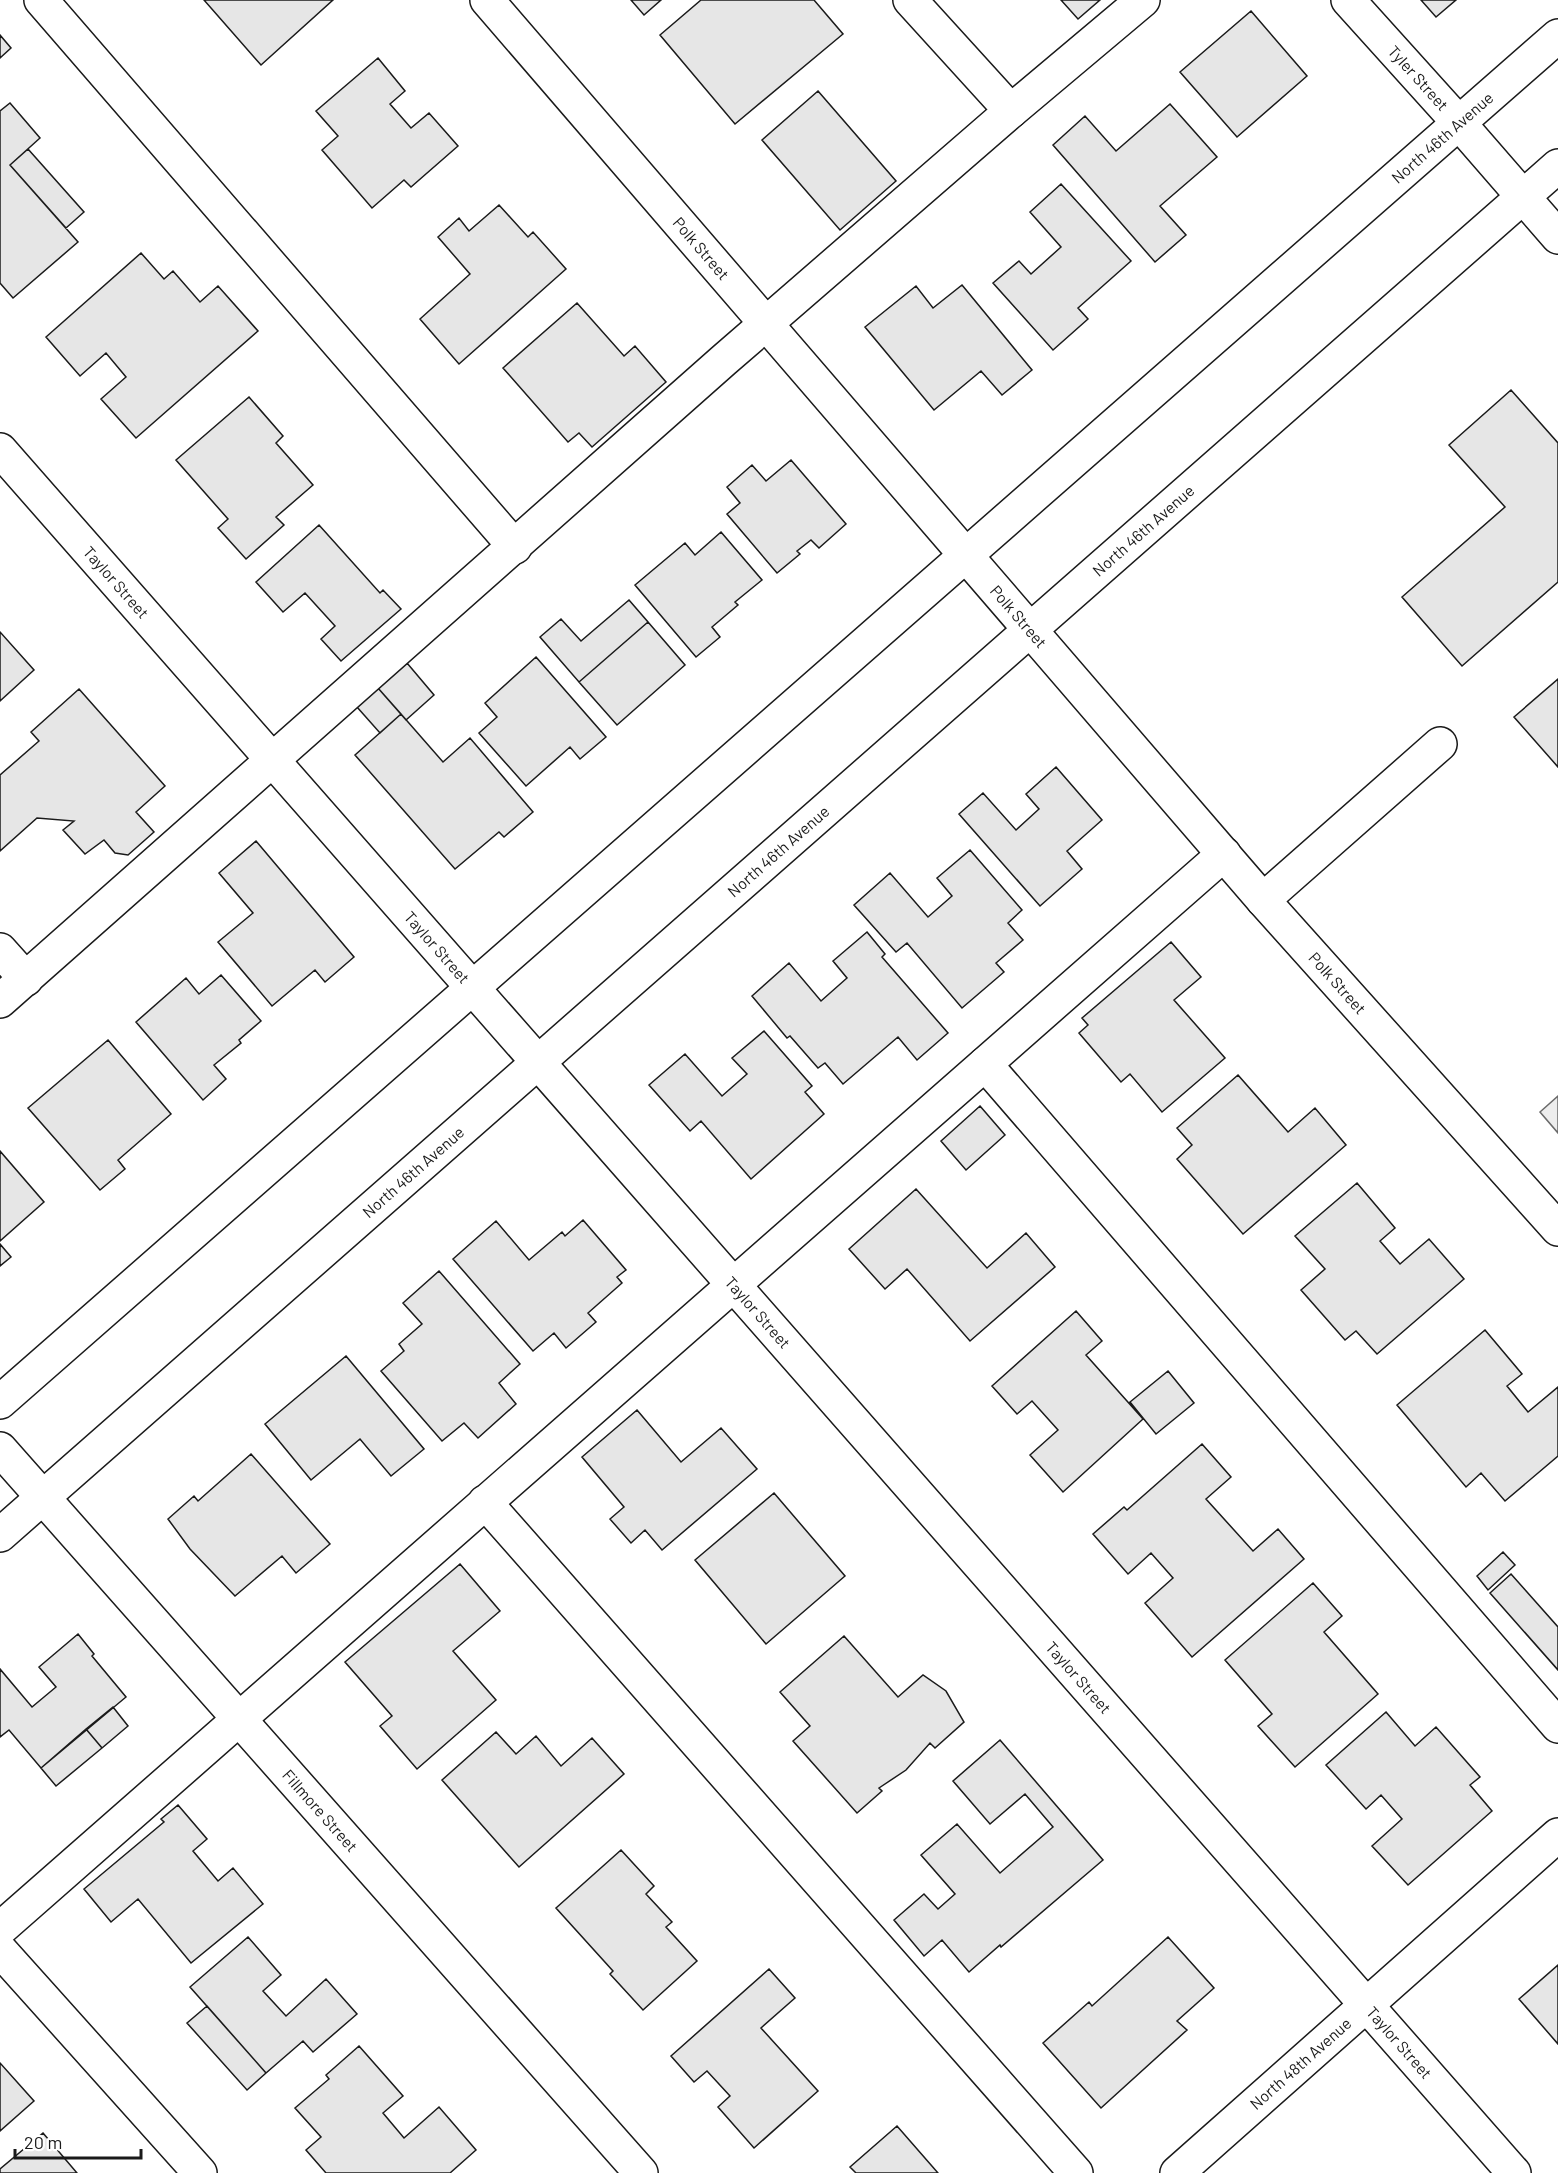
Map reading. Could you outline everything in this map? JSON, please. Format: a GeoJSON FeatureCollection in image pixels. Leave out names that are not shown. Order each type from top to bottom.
{"type":"FeatureCollection","features":[{"type":"Feature","properties":{"kind":"street"},"geometry":{"type":"LineString","coordinates":[[41,0],[514,546]]}},
{"type":"Feature","properties":{"kind":"street","name":"Polk Street"},"geometry":{"type":"LineString","coordinates":[[487,0],[1263,900],[1558,1229]]}},
{"type":"Feature","properties":{"kind":"street"},"geometry":{"type":"LineString","coordinates":[[910,0],[1011,111]]}},
{"type":"Feature","properties":{"kind":"street"},"geometry":{"type":"LineString","coordinates":[[0,1002],[765,324],[1143,0]]}},
{"type":"Feature","properties":{"kind":"street","name":"Tyler Street"},"geometry":{"type":"LineString","coordinates":[[1348,0],[1558,237]]}},
{"type":"Feature","properties":{"kind":"street","name":"North 46th Avenue"},"geometry":{"type":"LineString","coordinates":[[0,1402],[1558,36]]}},
{"type":"Feature","properties":{"kind":"street","name":"North 46th Avenue"},"geometry":{"type":"LineString","coordinates":[[0,1535],[1558,166]]}},
{"type":"Feature","properties":{"kind":"street","name":"Taylor Street"},"geometry":{"type":"LineString","coordinates":[[0,450],[1514,2173]]}},
{"type":"Feature","properties":{"kind":"street"},"geometry":{"type":"LineString","coordinates":[[1263,900],[1440,744]]}},
{"type":"Feature","properties":{"kind":"street"},"geometry":{"type":"LineString","coordinates":[[0,1929],[1224,854]]}},
{"type":"Feature","properties":{"kind":"street"},"geometry":{"type":"LineString","coordinates":[[0,950],[26,979]]}},
{"type":"Feature","properties":{"kind":"street"},"geometry":{"type":"LineString","coordinates":[[984,1064],[1558,1726]]}},
{"type":"Feature","properties":{"kind":"street","name":"Fillmore Street"},"geometry":{"type":"LineString","coordinates":[[0,1449],[641,2173]]}},
{"type":"Feature","properties":{"kind":"street"},"geometry":{"type":"LineString","coordinates":[[485,1502],[1076,2173]]}},
{"type":"Feature","properties":{"kind":"street","name":"North 48th Avenue"},"geometry":{"type":"LineString","coordinates":[[1177,2173],[1558,1835]]}},
{"type":"Feature","properties":{"kind":"street"},"geometry":{"type":"LineString","coordinates":[[0,1950],[200,2173]]}},
{"type":"Feature","properties":{"kind":"shaded area"},"geometry":{"type":"Polygon","coordinates":[[[1558,1096],[1558,1133],[1540,1112],[1558,1096]]]}},
{"type":"Feature","properties":{"kind":"building"},"geometry":{"type":"Polygon","coordinates":[[[204,0],[333,0],[261,65],[204,0]]]}},
{"type":"Feature","properties":{"kind":"building"},"geometry":{"type":"Polygon","coordinates":[[[631,0],[661,0],[644,15],[631,0]]]}},
{"type":"Feature","properties":{"kind":"building"},"geometry":{"type":"Polygon","coordinates":[[[701,0],[814,0],[843,34],[735,124],[660,35],[701,0]]]}},
{"type":"Feature","properties":{"kind":"building"},"geometry":{"type":"Polygon","coordinates":[[[1061,0],[1100,0],[1078,19],[1061,0]]]}},
{"type":"Feature","properties":{"kind":"building"},"geometry":{"type":"Polygon","coordinates":[[[1421,0],[1456,0],[1436,17],[1421,0]]]}},
{"type":"Feature","properties":{"kind":"building"},"geometry":{"type":"Polygon","coordinates":[[[1251,11],[1307,76],[1237,137],[1180,72],[1251,11]]]}},
{"type":"Feature","properties":{"kind":"building"},"geometry":{"type":"Polygon","coordinates":[[[0,35],[11,48],[0,58],[0,35]]]}},
{"type":"Feature","properties":{"kind":"building"},"geometry":{"type":"Polygon","coordinates":[[[378,58],[405,91],[390,104],[411,128],[429,113],[458,146],[411,187],[404,180],[372,208],[322,150],[338,136],[316,111],[378,58]]]}},
{"type":"Feature","properties":{"kind":"building"},"geometry":{"type":"Polygon","coordinates":[[[818,91],[896,181],[840,230],[762,140],[818,91]]]}},
{"type":"Feature","properties":{"kind":"building"},"geometry":{"type":"Polygon","coordinates":[[[10,103],[40,138],[10,165],[78,242],[13,298],[0,283],[0,111],[10,103]]]}},
{"type":"Feature","properties":{"kind":"building"},"geometry":{"type":"Polygon","coordinates":[[[1170,104],[1217,157],[1160,206],[1186,235],[1155,262],[1053,145],[1085,116],[1116,151],[1170,104]]]}},
{"type":"Feature","properties":{"kind":"building"},"geometry":{"type":"Polygon","coordinates":[[[28,149],[84,212],[66,228],[10,165],[28,149]]]}},
{"type":"Feature","properties":{"kind":"building"},"geometry":{"type":"Polygon","coordinates":[[[1061,184],[1131,261],[1078,308],[1088,319],[1053,350],[993,283],[1019,261],[1031,274],[1061,247],[1030,212],[1061,184]]]}},
{"type":"Feature","properties":{"kind":"building"},"geometry":{"type":"Polygon","coordinates":[[[499,205],[528,237],[533,232],[566,269],[459,364],[420,319],[470,274],[438,237],[459,218],[469,231],[499,205]]]}},
{"type":"Feature","properties":{"kind":"building"},"geometry":{"type":"Polygon","coordinates":[[[141,253],[164,279],[173,271],[200,302],[218,286],[258,331],[136,438],[101,399],[126,377],[106,353],[80,376],[46,337],[141,253]]]}},
{"type":"Feature","properties":{"kind":"building"},"geometry":{"type":"Polygon","coordinates":[[[962,285],[1032,370],[1002,395],[981,371],[934,410],[865,327],[916,286],[933,308],[962,285]]]}},
{"type":"Feature","properties":{"kind":"building"},"geometry":{"type":"Polygon","coordinates":[[[577,303],[624,356],[635,346],[666,382],[592,447],[579,433],[568,442],[503,368],[577,303]]]}},
{"type":"Feature","properties":{"kind":"building"},"geometry":{"type":"Polygon","coordinates":[[[1511,390],[1558,443],[1558,582],[1462,666],[1402,597],[1505,507],[1449,445],[1511,390]]]}},
{"type":"Feature","properties":{"kind":"building"},"geometry":{"type":"Polygon","coordinates":[[[249,397],[283,436],[276,443],[313,485],[276,517],[284,525],[246,559],[218,528],[228,519],[176,460],[249,397]]]}},
{"type":"Feature","properties":{"kind":"building"},"geometry":{"type":"Polygon","coordinates":[[[791,460],[846,524],[819,548],[811,540],[797,551],[800,554],[777,573],[727,514],[740,503],[727,487],[752,465],[766,481],[791,460]]]}},
{"type":"Feature","properties":{"kind":"building"},"geometry":{"type":"Polygon","coordinates":[[[319,525],[380,593],[383,590],[401,609],[341,661],[321,639],[335,626],[305,593],[283,612],[256,582],[319,525]]]}},
{"type":"Feature","properties":{"kind":"building"},"geometry":{"type":"Polygon","coordinates":[[[721,532],[762,580],[735,602],[738,605],[712,627],[720,637],[696,657],[635,585],[685,543],[695,555],[721,532]]]}},
{"type":"Feature","properties":{"kind":"building"},"geometry":{"type":"Polygon","coordinates":[[[629,600],[648,622],[579,682],[540,637],[561,619],[581,641],[629,600]]]}},
{"type":"Feature","properties":{"kind":"building"},"geometry":{"type":"Polygon","coordinates":[[[648,622],[685,665],[617,725],[579,682],[648,622]]]}},
{"type":"Feature","properties":{"kind":"building"},"geometry":{"type":"Polygon","coordinates":[[[0,632],[34,670],[0,701],[0,632]]]}},
{"type":"Feature","properties":{"kind":"building"},"geometry":{"type":"Polygon","coordinates":[[[536,657],[606,737],[580,759],[570,747],[526,786],[479,733],[497,717],[485,703],[536,657]]]}},
{"type":"Feature","properties":{"kind":"building"},"geometry":{"type":"Polygon","coordinates":[[[407,663],[434,695],[406,720],[378,688],[407,663]]]}},
{"type":"Feature","properties":{"kind":"building"},"geometry":{"type":"Polygon","coordinates":[[[1558,679],[1558,767],[1514,717],[1558,679]]]}},
{"type":"Feature","properties":{"kind":"building"},"geometry":{"type":"Polygon","coordinates":[[[378,688],[401,714],[380,733],[357,707],[378,688]]]}},
{"type":"Feature","properties":{"kind":"building"},"geometry":{"type":"Polygon","coordinates":[[[79,689],[165,786],[136,812],[154,832],[128,855],[115,853],[104,840],[85,854],[63,830],[74,821],[37,818],[0,851],[0,775],[39,741],[31,732],[79,689]]]}},
{"type":"Feature","properties":{"kind":"building"},"geometry":{"type":"Polygon","coordinates":[[[401,714],[443,762],[470,738],[533,812],[504,837],[499,832],[455,869],[355,755],[401,714]]]}},
{"type":"Feature","properties":{"kind":"building"},"geometry":{"type":"Polygon","coordinates":[[[1056,767],[1102,820],[1067,851],[1082,869],[1040,906],[959,814],[983,793],[1016,830],[1039,809],[1026,794],[1056,767]]]}},
{"type":"Feature","properties":{"kind":"building"},"geometry":{"type":"Polygon","coordinates":[[[256,841],[354,957],[325,982],[315,970],[272,1006],[218,942],[253,913],[219,873],[256,841]]]}},
{"type":"Feature","properties":{"kind":"building"},"geometry":{"type":"Polygon","coordinates":[[[970,850],[1022,910],[1008,923],[1023,940],[996,963],[1004,972],[962,1008],[907,943],[896,952],[854,905],[890,873],[928,917],[952,896],[937,878],[970,850]]]}},
{"type":"Feature","properties":{"kind":"building"},"geometry":{"type":"Polygon","coordinates":[[[867,932],[885,954],[882,957],[948,1033],[917,1060],[898,1037],[843,1084],[825,1063],[818,1068],[790,1036],[787,1038],[752,996],[789,963],[821,1001],[847,978],[833,961],[867,932]]]}},
{"type":"Feature","properties":{"kind":"building"},"geometry":{"type":"Polygon","coordinates":[[[1171,942],[1201,977],[1174,1000],[1225,1058],[1162,1112],[1130,1074],[1121,1082],[1079,1033],[1088,1025],[1082,1018],[1171,942]]]}},
{"type":"Feature","properties":{"kind":"building"},"geometry":{"type":"Polygon","coordinates":[[[221,975],[261,1021],[239,1040],[241,1043],[214,1065],[226,1079],[203,1100],[136,1022],[186,978],[199,994],[221,975]]]}},
{"type":"Feature","properties":{"kind":"building"},"geometry":{"type":"Polygon","coordinates":[[[764,1031],[812,1086],[805,1092],[824,1114],[751,1179],[701,1121],[690,1131],[649,1085],[685,1054],[722,1096],[747,1074],[732,1058],[764,1031]]]}},
{"type":"Feature","properties":{"kind":"building"},"geometry":{"type":"Polygon","coordinates":[[[108,1040],[171,1114],[118,1160],[125,1169],[100,1190],[28,1108],[108,1040]]]}},
{"type":"Feature","properties":{"kind":"building"},"geometry":{"type":"Polygon","coordinates":[[[1238,1075],[1288,1132],[1315,1108],[1346,1145],[1243,1234],[1177,1159],[1192,1145],[1177,1128],[1238,1075]]]}},
{"type":"Feature","properties":{"kind":"building"},"geometry":{"type":"Polygon","coordinates":[[[980,1106],[1005,1135],[966,1170],[941,1141],[980,1106]]]}},
{"type":"Feature","properties":{"kind":"building"},"geometry":{"type":"Polygon","coordinates":[[[0,1151],[44,1202],[0,1241],[0,1151]]]}},
{"type":"Feature","properties":{"kind":"building"},"geometry":{"type":"Polygon","coordinates":[[[1357,1183],[1395,1228],[1380,1241],[1400,1264],[1429,1239],[1464,1279],[1377,1354],[1356,1331],[1345,1340],[1301,1290],[1325,1269],[1295,1236],[1357,1183]]]}},
{"type":"Feature","properties":{"kind":"building"},"geometry":{"type":"Polygon","coordinates":[[[916,1189],[987,1268],[1026,1233],[1055,1267],[970,1341],[907,1269],[885,1289],[849,1249],[916,1189]]]}},
{"type":"Feature","properties":{"kind":"building"},"geometry":{"type":"Polygon","coordinates":[[[583,1220],[626,1270],[617,1277],[622,1283],[588,1313],[596,1322],[566,1348],[554,1333],[533,1351],[453,1259],[496,1221],[529,1260],[562,1232],[565,1236],[583,1220]]]}},
{"type":"Feature","properties":{"kind":"building"},"geometry":{"type":"Polygon","coordinates":[[[0,1244],[11,1257],[0,1266],[0,1244]]]}},
{"type":"Feature","properties":{"kind":"building"},"geometry":{"type":"Polygon","coordinates":[[[439,1271],[520,1364],[499,1383],[516,1404],[478,1438],[464,1423],[442,1441],[381,1371],[404,1351],[399,1344],[422,1324],[403,1303],[439,1271]]]}},
{"type":"Feature","properties":{"kind":"building"},"geometry":{"type":"Polygon","coordinates":[[[1076,1311],[1102,1341],[1086,1355],[1143,1419],[1063,1492],[1030,1455],[1058,1430],[1032,1401],[1017,1414],[992,1386],[1076,1311]]]}},
{"type":"Feature","properties":{"kind":"building"},"geometry":{"type":"Polygon","coordinates":[[[1485,1330],[1522,1374],[1507,1386],[1528,1412],[1558,1387],[1558,1456],[1505,1501],[1481,1473],[1466,1487],[1397,1405],[1485,1330]]]}},
{"type":"Feature","properties":{"kind":"building"},"geometry":{"type":"Polygon","coordinates":[[[346,1356],[424,1449],[391,1476],[360,1439],[311,1480],[265,1424],[346,1356]]]}},
{"type":"Feature","properties":{"kind":"building"},"geometry":{"type":"Polygon","coordinates":[[[1168,1371],[1194,1403],[1156,1434],[1130,1402],[1168,1371]]]}},
{"type":"Feature","properties":{"kind":"building"},"geometry":{"type":"Polygon","coordinates":[[[637,1410],[681,1462],[721,1428],[757,1469],[662,1550],[645,1530],[631,1543],[610,1519],[624,1507],[582,1457],[637,1410]]]}},
{"type":"Feature","properties":{"kind":"building"},"geometry":{"type":"Polygon","coordinates":[[[1202,1444],[1231,1477],[1206,1499],[1253,1551],[1278,1529],[1304,1559],[1192,1657],[1145,1603],[1173,1578],[1151,1553],[1128,1574],[1093,1534],[1124,1507],[1127,1510],[1202,1444]]]}},
{"type":"Feature","properties":{"kind":"building"},"geometry":{"type":"Polygon","coordinates":[[[251,1454],[330,1544],[296,1573],[282,1556],[235,1596],[190,1549],[168,1519],[194,1496],[198,1501],[251,1454]]]}},
{"type":"Feature","properties":{"kind":"building"},"geometry":{"type":"Polygon","coordinates":[[[774,1493],[845,1576],[766,1644],[695,1560],[774,1493]]]}},
{"type":"Feature","properties":{"kind":"building"},"geometry":{"type":"Polygon","coordinates":[[[1503,1552],[1515,1565],[1488,1590],[1477,1576],[1503,1552]]]}},
{"type":"Feature","properties":{"kind":"building"},"geometry":{"type":"Polygon","coordinates":[[[460,1564],[500,1611],[453,1651],[496,1700],[417,1769],[380,1726],[392,1716],[345,1662],[460,1564]]]}},
{"type":"Feature","properties":{"kind":"building"},"geometry":{"type":"Polygon","coordinates":[[[1511,1574],[1558,1627],[1558,1670],[1490,1593],[1511,1574]]]}},
{"type":"Feature","properties":{"kind":"building"},"geometry":{"type":"Polygon","coordinates":[[[1313,1583],[1342,1616],[1324,1632],[1378,1694],[1295,1767],[1258,1726],[1272,1714],[1225,1660],[1313,1583]]]}},
{"type":"Feature","properties":{"kind":"building"},"geometry":{"type":"Polygon","coordinates":[[[78,1634],[94,1654],[92,1656],[126,1697],[41,1768],[9,1730],[0,1737],[0,1669],[32,1707],[56,1687],[39,1667],[78,1634]]]}},
{"type":"Feature","properties":{"kind":"building"},"geometry":{"type":"Polygon","coordinates":[[[844,1636],[898,1697],[923,1675],[946,1691],[964,1722],[935,1748],[930,1743],[906,1770],[879,1788],[882,1791],[857,1813],[793,1741],[810,1726],[780,1692],[844,1636]]]}},
{"type":"Feature","properties":{"kind":"building"},"geometry":{"type":"Polygon","coordinates":[[[113,1707],[128,1726],[102,1748],[86,1729],[113,1707]]]}},
{"type":"Feature","properties":{"kind":"building"},"geometry":{"type":"Polygon","coordinates":[[[1386,1712],[1415,1746],[1436,1727],[1480,1777],[1470,1785],[1492,1811],[1408,1885],[1372,1846],[1402,1819],[1381,1795],[1366,1809],[1326,1765],[1386,1712]]]}},
{"type":"Feature","properties":{"kind":"building"},"geometry":{"type":"Polygon","coordinates":[[[86,1729],[102,1748],[56,1786],[41,1768],[86,1729]]]}},
{"type":"Feature","properties":{"kind":"building"},"geometry":{"type":"Polygon","coordinates":[[[496,1732],[516,1754],[536,1736],[561,1766],[592,1738],[624,1774],[519,1867],[442,1780],[496,1732]]]}},
{"type":"Feature","properties":{"kind":"building"},"geometry":{"type":"Polygon","coordinates":[[[1000,1740],[1103,1860],[969,1972],[942,1940],[924,1956],[894,1920],[924,1894],[938,1909],[955,1894],[921,1855],[957,1824],[1000,1873],[1053,1827],[1025,1794],[990,1824],[953,1781],[1000,1740]]]}},
{"type":"Feature","properties":{"kind":"building"},"geometry":{"type":"Polygon","coordinates":[[[178,1805],[207,1839],[193,1851],[218,1881],[233,1868],[263,1904],[191,1963],[138,1899],[111,1922],[84,1889],[164,1822],[161,1819],[178,1805]]]}},
{"type":"Feature","properties":{"kind":"building"},"geometry":{"type":"Polygon","coordinates":[[[621,1850],[654,1886],[646,1894],[672,1922],[666,1927],[697,1961],[643,2010],[610,1974],[613,1971],[556,1908],[621,1850]]]}},
{"type":"Feature","properties":{"kind":"building"},"geometry":{"type":"Polygon","coordinates":[[[248,1937],[281,1975],[263,1991],[286,2016],[326,1979],[357,2014],[313,2052],[303,2041],[266,2073],[190,1987],[248,1937]]]}},
{"type":"Feature","properties":{"kind":"building"},"geometry":{"type":"Polygon","coordinates":[[[1168,1937],[1214,1988],[1177,2021],[1187,2030],[1101,2108],[1043,2043],[1089,2002],[1092,2006],[1168,1937]]]}},
{"type":"Feature","properties":{"kind":"building"},"geometry":{"type":"Polygon","coordinates":[[[1558,1965],[1558,2044],[1519,1999],[1558,1965]]]}},
{"type":"Feature","properties":{"kind":"building"},"geometry":{"type":"Polygon","coordinates":[[[769,1969],[795,1998],[761,2028],[818,2091],[754,2148],[718,2107],[730,2096],[707,2071],[694,2082],[671,2056],[769,1969]]]}},
{"type":"Feature","properties":{"kind":"building"},"geometry":{"type":"Polygon","coordinates":[[[207,2006],[266,2073],[247,2090],[187,2023],[207,2006]]]}},
{"type":"Feature","properties":{"kind":"building"},"geometry":{"type":"Polygon","coordinates":[[[359,2046],[403,2096],[383,2113],[404,2138],[439,2107],[476,2150],[450,2173],[326,2173],[306,2150],[321,2137],[295,2108],[329,2079],[326,2075],[359,2046]]]}},
{"type":"Feature","properties":{"kind":"building"},"geometry":{"type":"Polygon","coordinates":[[[0,2063],[34,2101],[0,2131],[0,2063]]]}},
{"type":"Feature","properties":{"kind":"building"},"geometry":{"type":"Polygon","coordinates":[[[897,2126],[938,2173],[856,2173],[850,2167],[897,2126]]]}},
{"type":"Feature","properties":{"kind":"building"},"geometry":{"type":"Polygon","coordinates":[[[43,2133],[77,2173],[0,2173],[0,2169],[43,2133]]]}}]}
